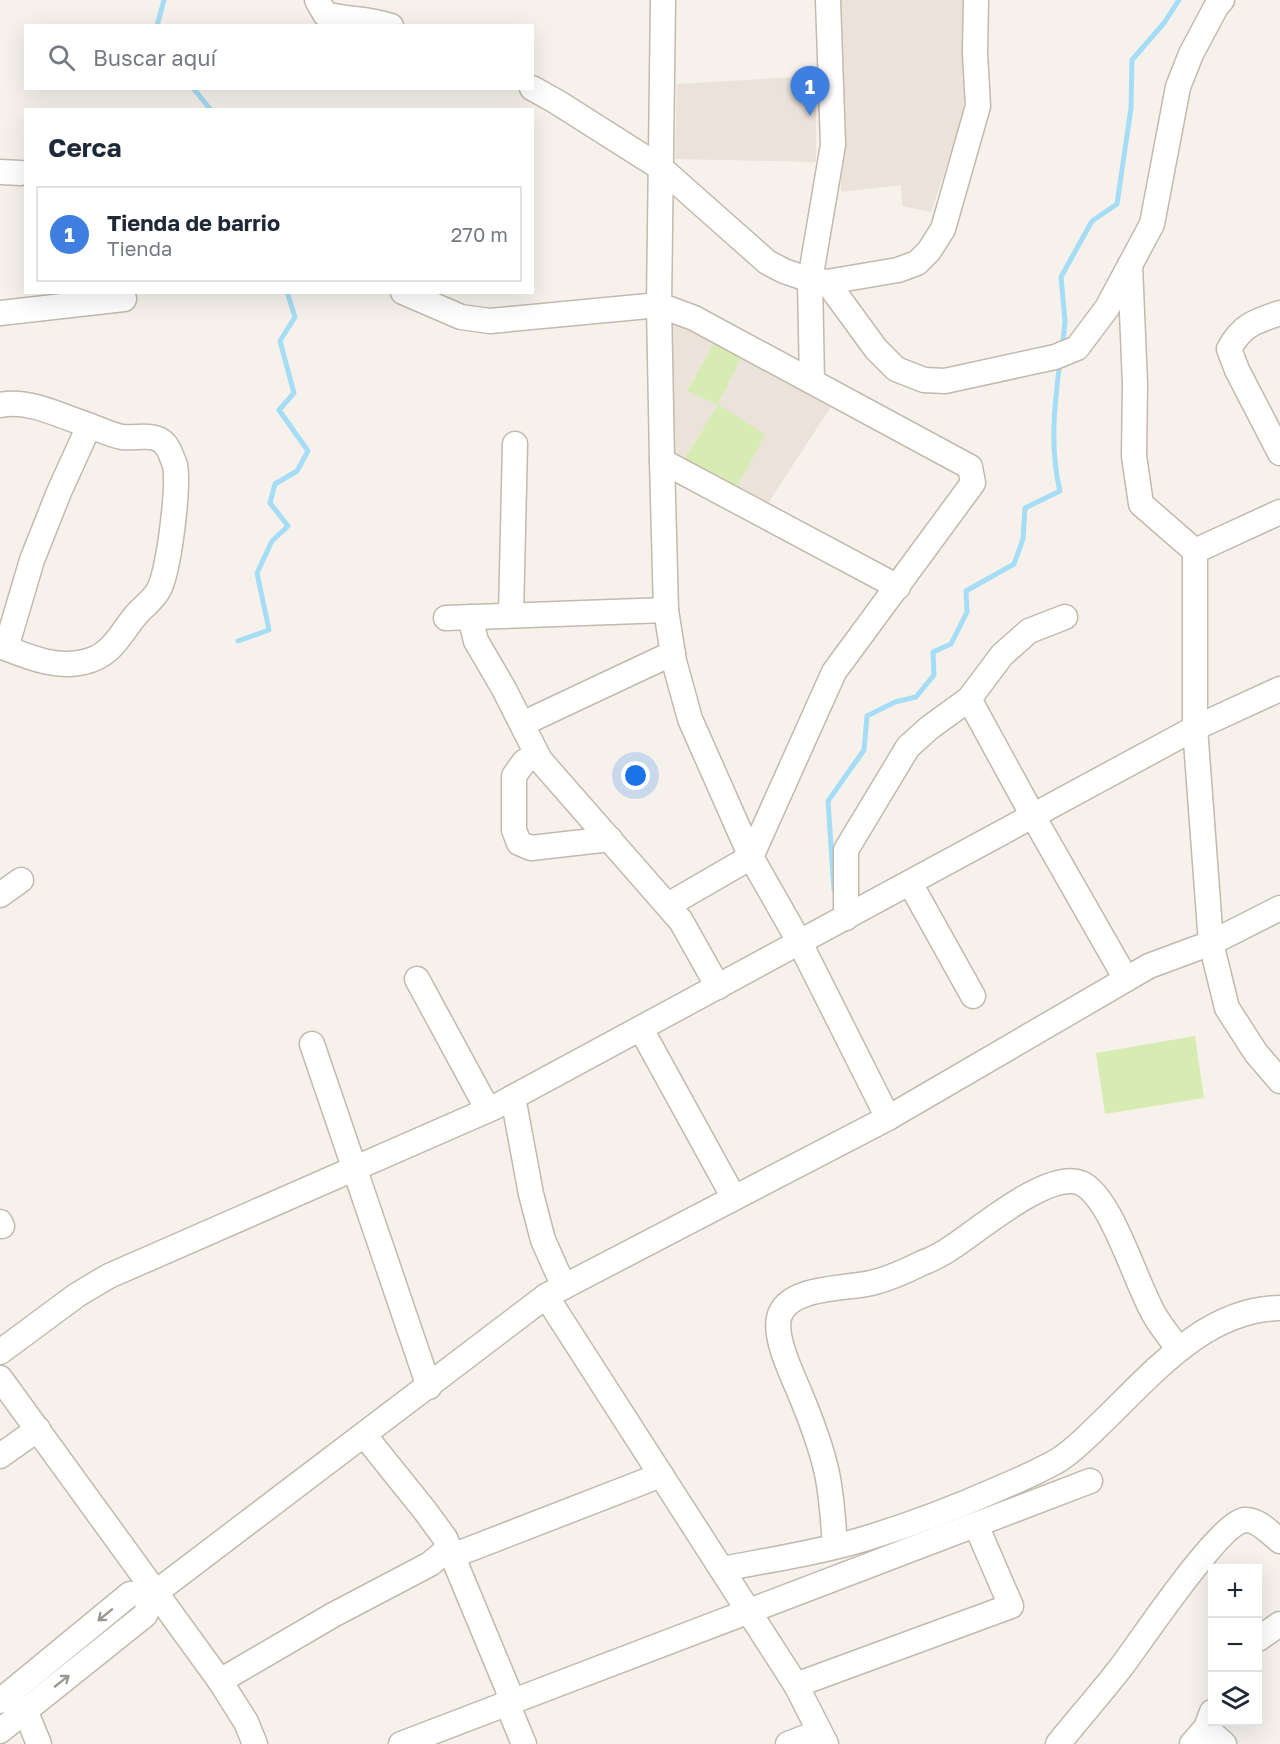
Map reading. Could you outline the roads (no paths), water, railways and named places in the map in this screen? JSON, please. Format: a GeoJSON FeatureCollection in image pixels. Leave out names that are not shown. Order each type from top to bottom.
{"type":"FeatureCollection","features":[{"type":"Feature","properties":{"kind":"street"},"geometry":{"type":"LineString","coordinates":[[317,0],[325,14],[342,19],[376,21],[385,24]]}},
{"type":"Feature","properties":{"kind":"street"},"geometry":{"type":"LineString","coordinates":[[663,0],[659,305],[666,610],[673,653],[690,719],[751,857],[800,943],[888,1118]]}},
{"type":"Feature","properties":{"kind":"street"},"geometry":{"type":"LineString","coordinates":[[812,381],[818,281],[833,145],[828,0]]}},
{"type":"Feature","properties":{"kind":"street"},"geometry":{"type":"LineString","coordinates":[[534,89],[661,168],[767,262],[784,271],[818,281],[898,270],[917,262],[929,251],[943,229],[978,106],[975,53],[976,0]]}},
{"type":"Feature","properties":{"kind":"street"},"geometry":{"type":"LineString","coordinates":[[818,281],[896,369],[924,380],[945,381],[1056,357],[1077,348],[1107,308],[1152,224],[1178,87],[1191,54],[1222,0]]}},
{"type":"Feature","properties":{"kind":"street"},"geometry":{"type":"LineString","coordinates":[[1130,265],[1135,384],[1134,456],[1141,504],[1195,551],[1195,728],[1211,943],[1227,1008],[1256,1053],[1280,1081]]}},
{"type":"Feature","properties":{"kind":"street"},"geometry":{"type":"LineString","coordinates":[[409,294],[461,316],[490,321],[659,305],[693,318],[970,467],[973,483],[834,672],[751,857],[668,905]]}},
{"type":"Feature","properties":{"kind":"street"},"geometry":{"type":"LineString","coordinates":[[0,313],[124,299]]}},
{"type":"Feature","properties":{"kind":"street"},"geometry":{"type":"LineString","coordinates":[[1280,313],[1257,321],[1236,335],[1229,349],[1280,453]]}},
{"type":"Feature","properties":{"kind":"street"},"geometry":{"type":"LineString","coordinates":[[0,405],[13,402],[34,406],[122,437],[152,436],[166,445],[175,465],[167,567],[158,591],[135,616],[117,643],[104,655],[84,662],[42,662],[3,647],[32,560],[89,426]]}},
{"type":"Feature","properties":{"kind":"street"},"geometry":{"type":"LineString","coordinates":[[511,615],[515,444]]}},
{"type":"Feature","properties":{"kind":"street"},"geometry":{"type":"LineString","coordinates":[[662,461],[898,587]]}},
{"type":"Feature","properties":{"kind":"street"},"geometry":{"type":"LineString","coordinates":[[1195,551],[1280,512]]}},
{"type":"Feature","properties":{"kind":"street"},"geometry":{"type":"LineString","coordinates":[[446,618],[666,610]]}},
{"type":"Feature","properties":{"kind":"street"},"geometry":{"type":"LineString","coordinates":[[470,617],[476,641],[504,689],[537,754],[681,921],[718,987]]}},
{"type":"Feature","properties":{"kind":"street"},"geometry":{"type":"LineString","coordinates":[[846,918],[846,850],[908,747],[929,728],[969,699],[1002,655],[1029,631],[1065,617]]}},
{"type":"Feature","properties":{"kind":"street"},"geometry":{"type":"LineString","coordinates":[[522,724],[673,653]]}},
{"type":"Feature","properties":{"kind":"street"},"geometry":{"type":"LineString","coordinates":[[0,1352],[77,1295],[110,1276],[488,1110],[1195,728],[1280,689]]}},
{"type":"Feature","properties":{"kind":"street"},"geometry":{"type":"LineString","coordinates":[[969,699],[1126,979]]}},
{"type":"Feature","properties":{"kind":"street"},"geometry":{"type":"LineString","coordinates":[[537,754],[524,762],[514,776],[513,830],[519,843],[531,848],[610,839]]}},
{"type":"Feature","properties":{"kind":"street"},"geometry":{"type":"LineString","coordinates":[[0,895],[21,880]]}},
{"type":"Feature","properties":{"kind":"street"},"geometry":{"type":"LineString","coordinates":[[910,883],[973,996]]}},
{"type":"Feature","properties":{"kind":"street"},"geometry":{"type":"LineString","coordinates":[[39,1744],[9,1718],[145,1615],[155,1593],[555,1292],[888,1118],[1149,966],[1211,943],[1280,908]]}},
{"type":"Feature","properties":{"kind":"street"},"geometry":{"type":"LineString","coordinates":[[417,979],[488,1110]]}},
{"type":"Feature","properties":{"kind":"street"},"geometry":{"type":"LineString","coordinates":[[641,1029],[734,1198]]}},
{"type":"Feature","properties":{"kind":"street"},"geometry":{"type":"LineString","coordinates":[[312,1044],[429,1387]]}},
{"type":"Feature","properties":{"kind":"street"},"geometry":{"type":"LineString","coordinates":[[513,1097],[537,1217],[555,1292],[661,1475],[796,1685],[823,1738],[788,1744]]}},
{"type":"Feature","properties":{"kind":"street"},"geometry":{"type":"LineString","coordinates":[[835,1546],[826,1470],[817,1438],[787,1361],[778,1326],[779,1317],[785,1306],[792,1300],[817,1291],[871,1283],[924,1263],[952,1248],[1029,1194],[1064,1181],[1078,1182],[1090,1188],[1112,1220],[1155,1316],[1179,1350]]}},
{"type":"Feature","properties":{"kind":"street"},"geometry":{"type":"LineString","coordinates":[[722,1569],[835,1546],[955,1509],[1059,1460],[1204,1330],[1225,1320],[1251,1312],[1280,1308]]}},
{"type":"Feature","properties":{"kind":"street"},"geometry":{"type":"LineString","coordinates":[[0,1378],[220,1681],[246,1722],[255,1744]]}},
{"type":"Feature","properties":{"kind":"street"},"geometry":{"type":"LineString","coordinates":[[0,1456],[38,1429]]}},
{"type":"Feature","properties":{"kind":"street"},"geometry":{"type":"LineString","coordinates":[[365,1436],[445,1538],[509,1692],[507,1703],[524,1744]]}},
{"type":"Feature","properties":{"kind":"street"},"geometry":{"type":"LineString","coordinates":[[220,1681],[342,1610],[451,1552],[661,1475]]}},
{"type":"Feature","properties":{"kind":"street"},"geometry":{"type":"LineString","coordinates":[[401,1744],[1090,1481]]}},
{"type":"Feature","properties":{"kind":"street"},"geometry":{"type":"LineString","coordinates":[[1058,1744],[1122,1666],[1178,1587],[1233,1526],[1246,1520],[1252,1521],[1280,1541]]}},
{"type":"Feature","properties":{"kind":"street"},"geometry":{"type":"LineString","coordinates":[[796,1685],[1011,1606],[976,1525]]}},
{"type":"Feature","properties":{"kind":"street"},"geometry":{"type":"LineString","coordinates":[[0,1701],[130,1594],[155,1593]]}},
{"type":"Feature","properties":{"kind":"street"},"geometry":{"type":"LineString","coordinates":[[1262,1636],[1280,1624]]}},
{"type":"Feature","properties":{"kind":"waterway"},"geometry":{"type":"LineString","coordinates":[[158,24],[164,0]]}},
{"type":"Feature","properties":{"kind":"waterway"},"geometry":{"type":"LineString","coordinates":[[1063,340],[1065,322],[1061,277],[1092,221],[1117,204],[1131,108],[1132,60],[1164,23],[1179,0]]}},
{"type":"Feature","properties":{"kind":"waterway"},"geometry":{"type":"LineString","coordinates":[[195,90],[209,108]]}},
{"type":"Feature","properties":{"kind":"waterway"},"geometry":{"type":"LineString","coordinates":[[238,641],[269,630],[257,573],[272,541],[288,526],[270,503],[275,484],[297,471],[308,451],[279,410],[294,393],[280,341],[295,317],[288,294]]}},
{"type":"Feature","properties":{"kind":"waterway"},"geometry":{"type":"LineString","coordinates":[[834,890],[828,801],[864,750],[867,716],[895,702],[916,697],[934,675],[933,652],[951,644],[967,612],[966,591],[1014,564],[1023,539],[1025,508],[1060,491],[1054,446],[1054,415],[1059,369]]}},
{"type":"Feature","properties":{"kind":"place","name":"Tienda de barrio"},"geometry":{"type":"Point","coordinates":[810,116]}}]}
